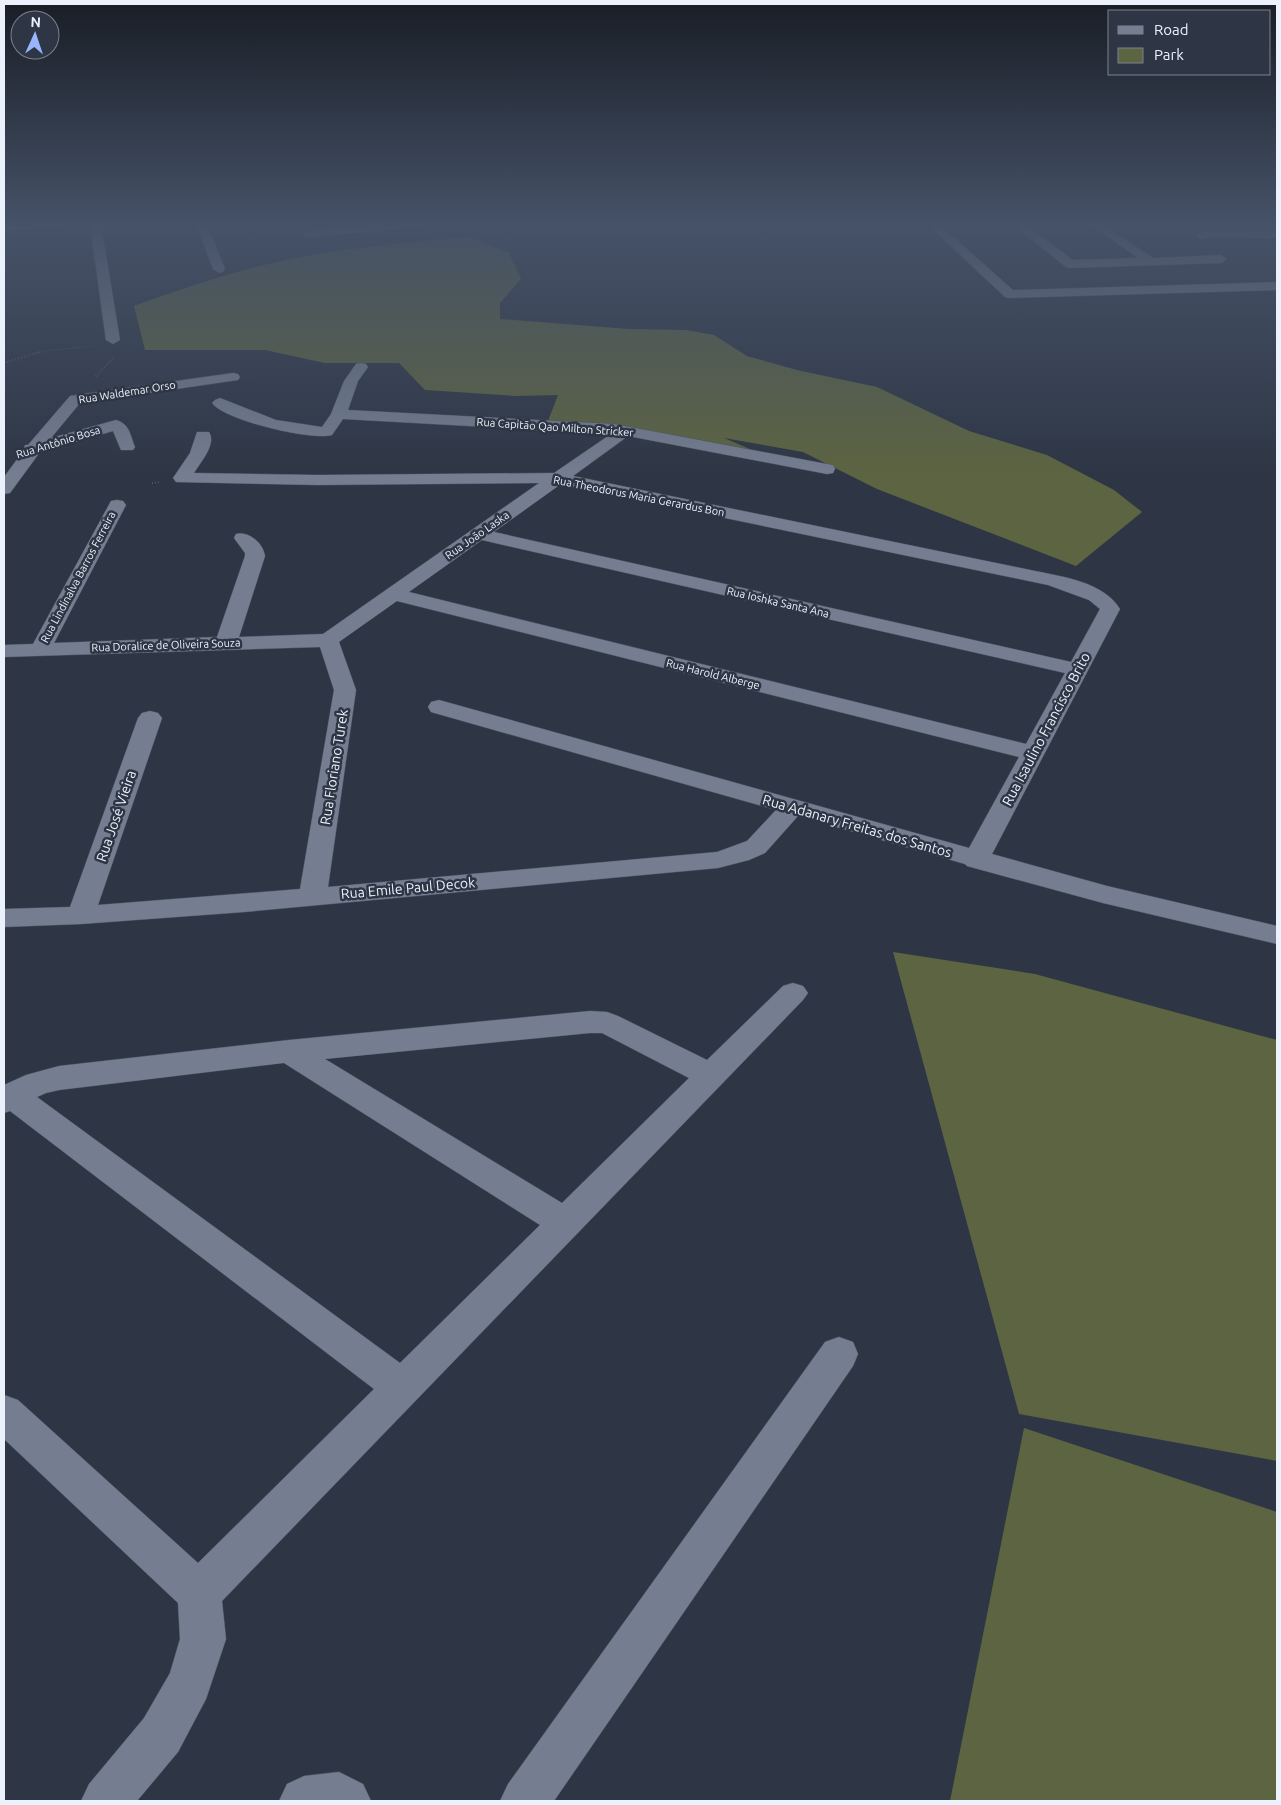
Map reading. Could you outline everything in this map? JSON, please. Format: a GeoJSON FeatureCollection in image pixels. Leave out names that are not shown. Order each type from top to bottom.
{"type":"FeatureCollection","features":[{"type":"Feature","properties":{"kind":"street"},"geometry":{"type":"LineString","coordinates":[[108,308],[113,340]]}},
{"type":"Feature","properties":{"kind":"street"},"geometry":{"type":"LineString","coordinates":[[220,403],[266,422],[306,431],[326,432],[339,414],[351,381],[360,367]]}},
{"type":"Feature","properties":{"kind":"street","name":"Rua Waldemar Orso"},"geometry":{"type":"LineString","coordinates":[[4,490],[34,448],[75,398],[233,377]]}},
{"type":"Feature","properties":{"kind":"street","name":"Rua Capitão Qao Milton Stricker"},"geometry":{"type":"LineString","coordinates":[[339,414],[626,431],[827,469]]}},
{"type":"Feature","properties":{"kind":"street","name":"Rua Antônio Bosa"},"geometry":{"type":"LineString","coordinates":[[11,456],[116,425],[119,426],[127,447]]}},
{"type":"Feature","properties":{"kind":"street","name":"Rua João Laska"},"geometry":{"type":"LineString","coordinates":[[328,640],[626,431]]}},
{"type":"Feature","properties":{"kind":"street","name":"Rua Theodorus Maria Gerardus Bon"},"geometry":{"type":"LineString","coordinates":[[203,435],[202,449],[188,466],[182,478],[318,480],[558,478],[1012,572],[1077,588],[1104,599]]}},
{"type":"Feature","properties":{"kind":"street","name":"Rua Lindinalva Barros Ferreira"},"geometry":{"type":"LineString","coordinates":[[40,650],[117,504]]}},
{"type":"Feature","properties":{"kind":"street","name":"Rua Ioshka Santa Ana"},"geometry":{"type":"LineString","coordinates":[[478,534],[1078,670]]}},
{"type":"Feature","properties":{"kind":"street"},"geometry":{"type":"LineString","coordinates":[[226,643],[255,556],[244,538]]}},
{"type":"Feature","properties":{"kind":"street","name":"Rua Harold Alberge"},"geometry":{"type":"LineString","coordinates":[[393,594],[1033,753]]}},
{"type":"Feature","properties":{"kind":"street","name":"Rua Isaulino Francisco Brito"},"geometry":{"type":"LineString","coordinates":[[976,860],[1110,609],[1109,604],[1104,599]]}},
{"type":"Feature","properties":{"kind":"street","name":"Rua Doralice de Oliveira Souza"},"geometry":{"type":"LineString","coordinates":[[4,651],[328,640]]}},
{"type":"Feature","properties":{"kind":"street","name":"Rua Floriano Turek"},"geometry":{"type":"LineString","coordinates":[[313,896],[345,690],[328,640]]}},
{"type":"Feature","properties":{"kind":"street","name":"Rua Adanary Freitas dos Santos"},"geometry":{"type":"LineString","coordinates":[[439,707],[976,860],[1102,894],[1277,935]]}},
{"type":"Feature","properties":{"kind":"street","name":"Rua José Vieira"},"geometry":{"type":"LineString","coordinates":[[82,915],[150,718]]}},
{"type":"Feature","properties":{"kind":"street","name":"Rua Emile Paul Decok"},"geometry":{"type":"LineString","coordinates":[[4,918],[82,915],[718,860],[756,848],[792,807]]}},
{"type":"Feature","properties":{"kind":"street"},"geometry":{"type":"LineString","coordinates":[[199,1593],[793,993]]}},
{"type":"Feature","properties":{"kind":"street"},"geometry":{"type":"LineString","coordinates":[[403,1388],[8,1098],[37,1083],[59,1078],[290,1051],[590,1022],[607,1023],[711,1076]]}},
{"type":"Feature","properties":{"kind":"street"},"geometry":{"type":"LineString","coordinates":[[290,1051],[566,1223]]}},
{"type":"Feature","properties":{"kind":"street"},"geometry":{"type":"LineString","coordinates":[[525,1801],[839,1354]]}},
{"type":"Feature","properties":{"kind":"street"},"geometry":{"type":"LineString","coordinates":[[4,1412],[199,1593],[203,1639],[190,1683],[161,1735],[106,1801]]}},
{"type":"Feature","properties":{"kind":"street"},"geometry":{"type":"LineString","coordinates":[[304,1801],[339,1798],[346,1801]]}},
{"type":"Feature","properties":{"kind":"path"},"geometry":{"type":"LineString","coordinates":[[75,398],[116,354],[113,340]]}},
{"type":"Feature","properties":{"kind":"path"},"geometry":{"type":"LineString","coordinates":[[4,363],[44,351],[91,346]]}},
{"type":"Feature","properties":{"kind":"green space"},"geometry":{"type":"Polygon","coordinates":[[[135,308],[500,308],[500,319],[629,329],[686,330],[714,335],[747,356],[797,370],[877,387],[969,431],[1047,455],[1114,490],[1142,512],[1076,566],[877,489],[803,452],[724,438],[752,450],[548,421],[558,395],[517,396],[425,390],[399,363],[325,363],[265,350],[145,350],[135,308]]]}},
{"type":"Feature","properties":{"kind":"green space"},"geometry":{"type":"Polygon","coordinates":[[[893,952],[1035,974],[1277,1040],[1277,1461],[1019,1414],[893,952]]]}},
{"type":"Feature","properties":{"kind":"green space"},"geometry":{"type":"Polygon","coordinates":[[[1024,1428],[1277,1512],[1277,1801],[950,1801],[1024,1428]]]}}]}
